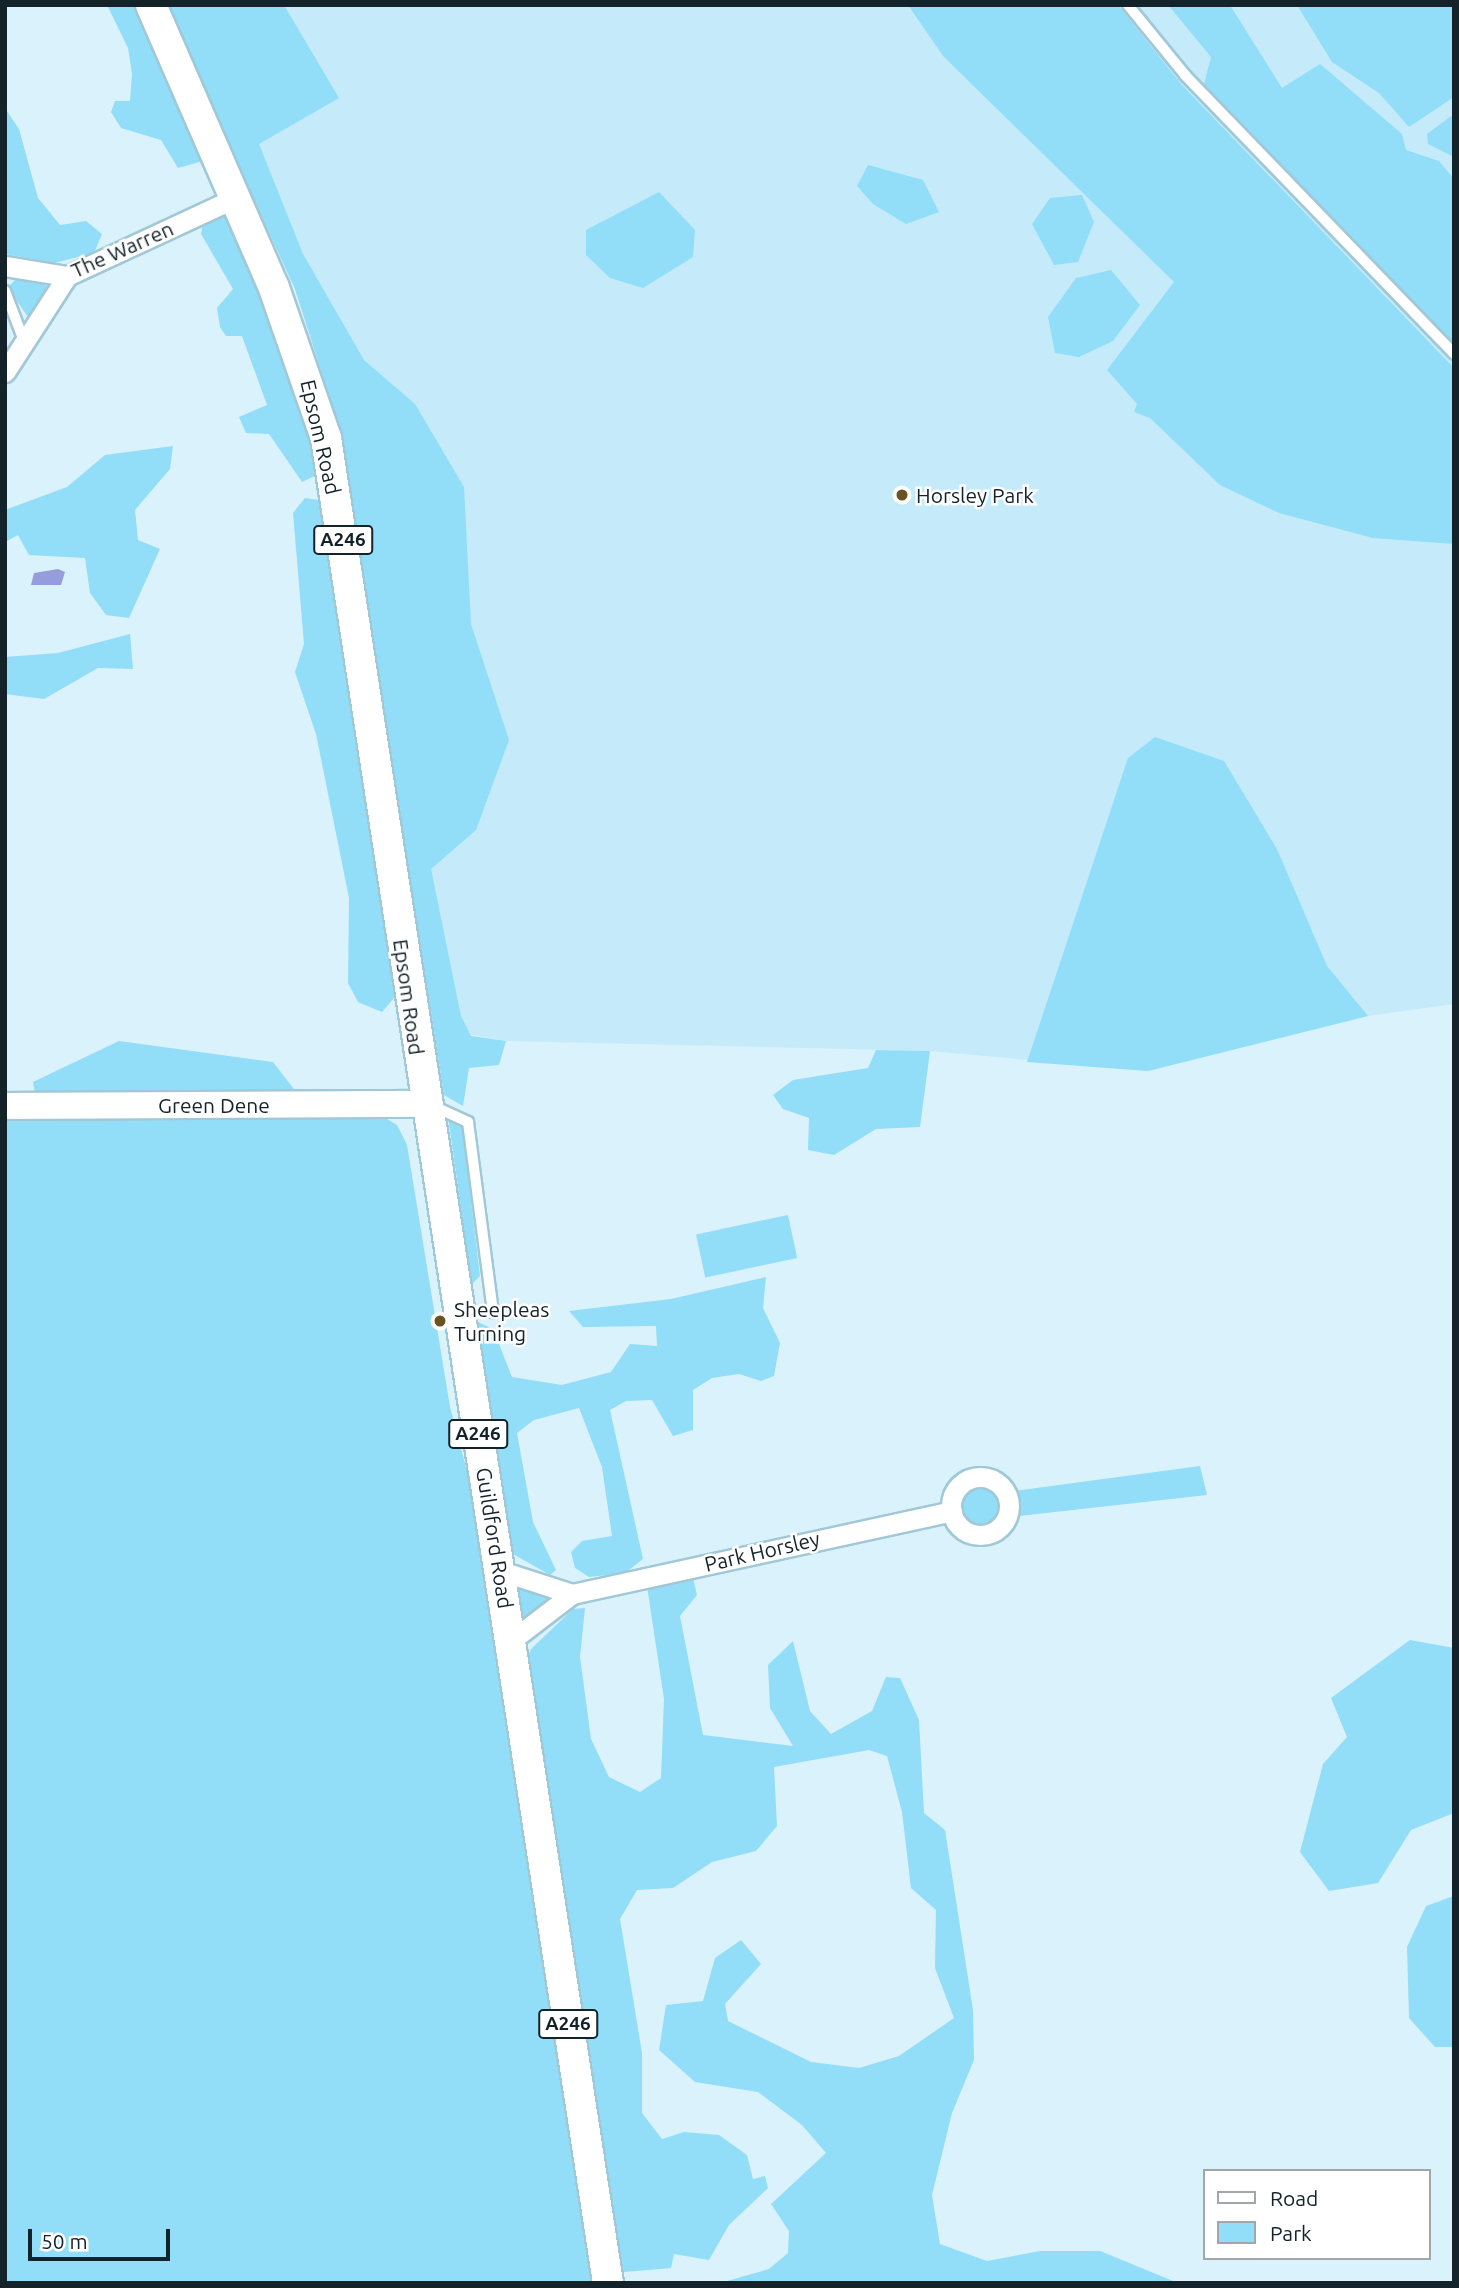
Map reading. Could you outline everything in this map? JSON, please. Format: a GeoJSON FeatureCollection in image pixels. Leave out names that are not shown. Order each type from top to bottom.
{"type":"FeatureCollection","features":[{"type":"Feature","properties":{"kind":"main road","name":"Epsom Road"},"geometry":{"type":"LineString","coordinates":[[151,5],[274,288],[326,438],[424,1104]]}},
{"type":"Feature","properties":{"kind":"main road","name":"Guildford Road"},"geometry":{"type":"LineString","coordinates":[[424,1104],[533,1764],[608,2283]]}},
{"type":"Feature","properties":{"kind":"street","name":"The Warren"},"geometry":{"type":"LineString","coordinates":[[5,266],[67,276],[235,198]]}},
{"type":"Feature","properties":{"kind":"street"},"geometry":{"type":"LineString","coordinates":[[5,372],[67,276]]}},
{"type":"Feature","properties":{"kind":"street","name":"Green Dene"},"geometry":{"type":"LineString","coordinates":[[5,1107],[424,1104]]}},
{"type":"Feature","properties":{"kind":"street","name":"Park Horsley"},"geometry":{"type":"LineString","coordinates":[[512,1640],[572,1594],[952,1511]]}},
{"type":"Feature","properties":{"kind":"street"},"geometry":{"type":"LineString","coordinates":[[501,1571],[572,1594]]}},
{"type":"Feature","properties":{"kind":"lane"},"geometry":{"type":"LineString","coordinates":[[1128,5],[1185,75],[1454,354]]}},
{"type":"Feature","properties":{"kind":"lane"},"geometry":{"type":"LineString","coordinates":[[5,291],[24,342]]}},
{"type":"Feature","properties":{"kind":"lane"},"geometry":{"type":"LineString","coordinates":[[424,1104],[443,1106],[468,1122],[493,1312]]}},
{"type":"Feature","properties":{"kind":"shaded area","name":"Horsley Park"},"geometry":{"type":"Polygon","coordinates":[[[165,5],[1454,5],[1454,1004],[1368,1016],[1148,1071],[930,1051],[506,1041],[434,1028],[341,433],[295,289],[165,5]]]}},
{"type":"Feature","properties":{"kind":"shaded area"},"geometry":{"type":"Polygon","coordinates":[[[58,569],[65,572],[61,585],[31,585],[34,573],[58,569]]]}},
{"type":"Feature","properties":{"kind":"green space"},"geometry":{"type":"Polygon","coordinates":[[[107,5],[143,5],[203,161],[178,168],[161,140],[121,128],[111,112],[115,101],[130,101],[132,74],[128,48],[107,5]]]}},
{"type":"Feature","properties":{"kind":"green space"},"geometry":{"type":"Polygon","coordinates":[[[165,5],[284,5],[339,98],[259,144],[303,254],[364,360],[415,404],[464,487],[471,624],[509,740],[476,830],[431,869],[461,1016],[471,1036],[506,1041],[499,1065],[469,1068],[463,1106],[444,1095],[341,433],[295,289],[165,5]]]}},
{"type":"Feature","properties":{"kind":"green space"},"geometry":{"type":"Polygon","coordinates":[[[908,5],[1118,5],[1182,85],[1454,368],[1454,544],[1373,538],[1279,513],[1220,485],[1150,418],[1134,412],[1137,404],[1107,370],[1174,282],[943,56],[908,5]]]}},
{"type":"Feature","properties":{"kind":"green space"},"geometry":{"type":"Polygon","coordinates":[[[1168,5],[1230,5],[1282,88],[1320,64],[1402,134],[1406,150],[1439,161],[1454,179],[1454,343],[1204,84],[1211,57],[1168,5]]]}},
{"type":"Feature","properties":{"kind":"green space"},"geometry":{"type":"Polygon","coordinates":[[[1297,5],[1454,5],[1454,97],[1409,127],[1379,93],[1332,62],[1297,5]]]}},
{"type":"Feature","properties":{"kind":"green space"},"geometry":{"type":"Polygon","coordinates":[[[5,108],[19,129],[38,198],[60,225],[86,221],[102,234],[94,253],[54,263],[5,254],[5,108]]]}},
{"type":"Feature","properties":{"kind":"green space"},"geometry":{"type":"Polygon","coordinates":[[[1454,114],[1454,157],[1428,144],[1427,134],[1454,114]]]}},
{"type":"Feature","properties":{"kind":"green space"},"geometry":{"type":"Polygon","coordinates":[[[868,165],[923,180],[939,212],[906,224],[873,204],[857,186],[868,165]]]}},
{"type":"Feature","properties":{"kind":"green space"},"geometry":{"type":"Polygon","coordinates":[[[659,192],[695,230],[693,257],[643,288],[610,278],[586,255],[586,230],[659,192]]]}},
{"type":"Feature","properties":{"kind":"green space"},"geometry":{"type":"Polygon","coordinates":[[[1082,195],[1094,222],[1078,262],[1054,265],[1032,224],[1050,198],[1082,195]]]}},
{"type":"Feature","properties":{"kind":"green space"},"geometry":{"type":"Polygon","coordinates":[[[226,212],[235,213],[323,472],[302,482],[269,434],[246,433],[239,417],[267,405],[242,336],[226,336],[220,327],[217,308],[233,289],[201,234],[203,224],[226,212]]]}},
{"type":"Feature","properties":{"kind":"green space"},"geometry":{"type":"Polygon","coordinates":[[[1111,270],[1140,305],[1113,341],[1079,357],[1055,353],[1048,317],[1076,278],[1111,270]]]}},
{"type":"Feature","properties":{"kind":"green space"},"geometry":{"type":"Polygon","coordinates":[[[18,276],[41,280],[51,291],[30,320],[8,288],[18,276]]]}},
{"type":"Feature","properties":{"kind":"green space"},"geometry":{"type":"Polygon","coordinates":[[[173,446],[170,469],[135,510],[138,540],[160,549],[129,618],[106,615],[90,593],[85,558],[29,555],[18,535],[5,542],[5,510],[67,487],[105,455],[173,446]]]}},
{"type":"Feature","properties":{"kind":"green space"},"geometry":{"type":"Polygon","coordinates":[[[305,498],[326,501],[396,965],[394,998],[382,1012],[358,1002],[348,983],[349,898],[316,734],[295,672],[304,644],[293,513],[305,498]]]}},
{"type":"Feature","properties":{"kind":"green space"},"geometry":{"type":"Polygon","coordinates":[[[130,634],[133,669],[98,668],[44,699],[5,694],[5,657],[58,653],[130,634]]]}},
{"type":"Feature","properties":{"kind":"green space"},"geometry":{"type":"Polygon","coordinates":[[[1155,737],[1224,761],[1277,849],[1327,966],[1368,1016],[1148,1071],[1027,1062],[1128,758],[1155,737]]]}},
{"type":"Feature","properties":{"kind":"green space"},"geometry":{"type":"Polygon","coordinates":[[[119,1041],[273,1062],[297,1093],[36,1098],[33,1082],[119,1041]]]}},
{"type":"Feature","properties":{"kind":"green space"},"geometry":{"type":"Polygon","coordinates":[[[876,1050],[930,1051],[920,1127],[876,1129],[834,1155],[808,1150],[809,1118],[783,1109],[773,1095],[793,1080],[868,1068],[876,1050]]]}},
{"type":"Feature","properties":{"kind":"green space"},"geometry":{"type":"Polygon","coordinates":[[[5,1113],[379,1114],[397,1125],[407,1145],[450,1407],[473,1494],[595,2283],[5,2283],[5,1113]]]}},
{"type":"Feature","properties":{"kind":"green space"},"geometry":{"type":"Polygon","coordinates":[[[448,1117],[462,1124],[480,1276],[472,1284],[448,1117]]]}},
{"type":"Feature","properties":{"kind":"green space"},"geometry":{"type":"Polygon","coordinates":[[[788,1215],[797,1258],[705,1278],[696,1235],[788,1215]]]}},
{"type":"Feature","properties":{"kind":"green space"},"geometry":{"type":"Polygon","coordinates":[[[766,1277],[763,1308],[780,1343],[774,1376],[761,1381],[739,1374],[712,1378],[693,1390],[693,1430],[673,1436],[652,1400],[626,1401],[610,1410],[643,1559],[625,1573],[589,1577],[575,1568],[571,1552],[582,1541],[612,1536],[602,1467],[579,1408],[534,1420],[517,1433],[533,1522],[556,1570],[550,1575],[513,1554],[504,1541],[478,1322],[493,1329],[512,1377],[562,1385],[611,1372],[630,1344],[657,1346],[656,1326],[583,1327],[569,1311],[671,1299],[766,1277]]]}},
{"type":"Feature","properties":{"kind":"green space"},"geometry":{"type":"Polygon","coordinates":[[[1200,1466],[1207,1495],[1019,1516],[1015,1491],[1200,1466]]]}},
{"type":"Feature","properties":{"kind":"green space"},"geometry":{"type":"Polygon","coordinates":[[[982,1486],[996,1492],[1002,1506],[996,1520],[982,1526],[968,1520],[962,1506],[968,1492],[982,1486]]]}},
{"type":"Feature","properties":{"kind":"green space"},"geometry":{"type":"Polygon","coordinates":[[[693,1578],[697,1595],[680,1616],[703,1735],[793,1746],[770,1708],[768,1665],[793,1641],[810,1711],[831,1734],[872,1711],[886,1677],[900,1678],[919,1720],[924,1813],[945,1830],[973,2010],[974,2060],[952,2113],[932,2195],[940,2244],[987,2261],[1040,2251],[1100,2251],[1178,2283],[720,2283],[769,2269],[788,2253],[789,2231],[771,2204],[826,2153],[802,2125],[758,2092],[695,2082],[659,2050],[666,2005],[703,2001],[715,1958],[741,1940],[761,1964],[725,2004],[728,2021],[811,2062],[859,2068],[899,2056],[954,2018],[935,1968],[936,1910],[911,1888],[902,1812],[887,1756],[869,1750],[774,1767],[777,1826],[756,1851],[712,1862],[673,1888],[637,1890],[620,1919],[642,2053],[642,2113],[662,2139],[684,2132],[719,2135],[747,2155],[753,2179],[765,2176],[768,2188],[729,2225],[709,2260],[674,2254],[671,2268],[624,2272],[610,2256],[524,1665],[531,1649],[573,1609],[585,1608],[580,1657],[591,1739],[609,1777],[640,1792],[661,1778],[664,1699],[647,1586],[693,1578]]]}},
{"type":"Feature","properties":{"kind":"green space"},"geometry":{"type":"Polygon","coordinates":[[[511,1584],[545,1589],[550,1600],[524,1622],[515,1620],[511,1584]]]}},
{"type":"Feature","properties":{"kind":"green space"},"geometry":{"type":"Polygon","coordinates":[[[1410,1640],[1454,1648],[1454,1813],[1411,1830],[1378,1883],[1329,1891],[1300,1852],[1323,1764],[1347,1737],[1331,1698],[1410,1640]]]}},
{"type":"Feature","properties":{"kind":"green space"},"geometry":{"type":"Polygon","coordinates":[[[1454,1896],[1454,2047],[1435,2047],[1409,2018],[1407,1947],[1426,1906],[1454,1896]]]}},
{"type":"Feature","properties":{"kind":"place","name":"Horsley Park"},"geometry":{"type":"Point","coordinates":[902,495]}},
{"type":"Feature","properties":{"kind":"place","name":"Sheepleas Turning"},"geometry":{"type":"Point","coordinates":[440,1321]}}]}
